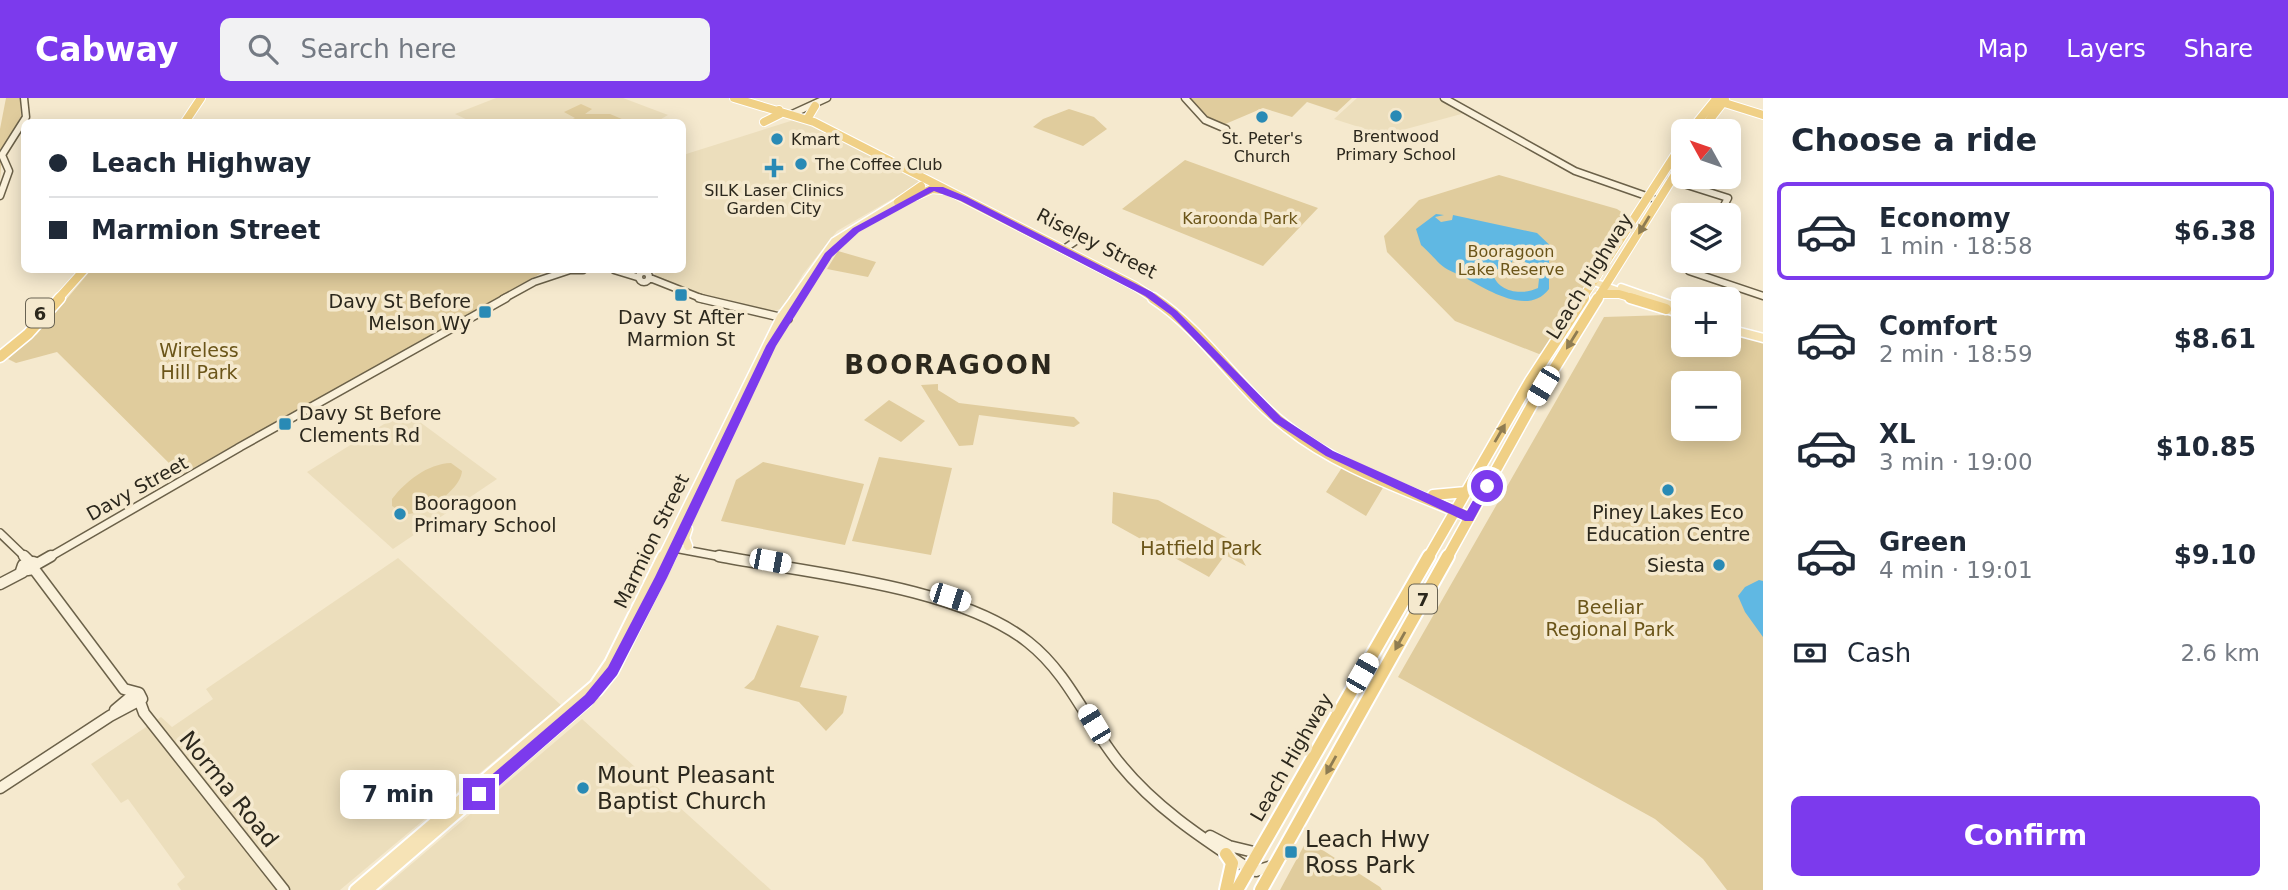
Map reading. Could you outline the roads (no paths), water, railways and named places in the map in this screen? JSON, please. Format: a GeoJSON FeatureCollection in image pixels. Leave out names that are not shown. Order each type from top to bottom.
{"type":"FeatureCollection","features":[{"type":"Feature","properties":{"kind":"highway"},"geometry":{"type":"LineString","coordinates":[[187,119],[201,98]]}},
{"type":"Feature","properties":{"kind":"highway"},"geometry":{"type":"LineString","coordinates":[[193,119],[206,98]]}},
{"type":"Feature","properties":{"kind":"highway","name":"Riseley Street"},"geometry":{"type":"LineString","coordinates":[[734,98],[799,114],[1062,246],[1167,306],[1298,436],[1329,453],[1433,498]]}},
{"type":"Feature","properties":{"kind":"highway","name":"Riseley Street"},"geometry":{"type":"LineString","coordinates":[[745,98],[799,114],[1143,286],[1173,306],[1276,410],[1307,435],[1470,515]]}},
{"type":"Feature","properties":{"kind":"highway"},"geometry":{"type":"LineString","coordinates":[[1696,119],[1706,98]]}},
{"type":"Feature","properties":{"kind":"highway"},"geometry":{"type":"LineString","coordinates":[[1699,119],[1722,99]]}},
{"type":"Feature","properties":{"kind":"highway"},"geometry":{"type":"LineString","coordinates":[[1710,119],[1722,99]]}},
{"type":"Feature","properties":{"kind":"highway"},"geometry":{"type":"LineString","coordinates":[[1722,99],[1763,116]]}},
{"type":"Feature","properties":{"kind":"highway"},"geometry":{"type":"LineString","coordinates":[[799,114],[816,105]]}},
{"type":"Feature","properties":{"kind":"highway"},"geometry":{"type":"LineString","coordinates":[[764,122],[780,114],[779,110]]}},
{"type":"Feature","properties":{"kind":"highway"},"geometry":{"type":"LineString","coordinates":[[1716,110],[1735,110],[1763,116]]}},
{"type":"Feature","properties":{"kind":"highway"},"geometry":{"type":"LineString","coordinates":[[854,143],[854,152],[877,155]]}},
{"type":"Feature","properties":{"kind":"highway","name":"Leach Highway"},"geometry":{"type":"LineString","coordinates":[[1237,890],[1530,381],[1671,161]]}},
{"type":"Feature","properties":{"kind":"highway","name":"Leach Highway"},"geometry":{"type":"LineString","coordinates":[[1261,890],[1533,403],[1671,180]]}},
{"type":"Feature","properties":{"kind":"highway"},"geometry":{"type":"LineString","coordinates":[[898,202],[922,186],[934,182]]}},
{"type":"Feature","properties":{"kind":"highway"},"geometry":{"type":"LineString","coordinates":[[916,196],[940,189],[964,199]]}},
{"type":"Feature","properties":{"kind":"highway"},"geometry":{"type":"LineString","coordinates":[[1617,246],[1628,250]]}},
{"type":"Feature","properties":{"kind":"highway"},"geometry":{"type":"LineString","coordinates":[[1614,272],[1621,287]]}},
{"type":"Feature","properties":{"kind":"highway","name":"6"},"geometry":{"type":"LineString","coordinates":[[0,354],[36,319],[73,273]]}},
{"type":"Feature","properties":{"kind":"highway","name":"6"},"geometry":{"type":"LineString","coordinates":[[0,354],[28,334],[81,273]]}},
{"type":"Feature","properties":{"kind":"highway"},"geometry":{"type":"LineString","coordinates":[[1605,287],[1666,309]]}},
{"type":"Feature","properties":{"kind":"highway"},"geometry":{"type":"LineString","coordinates":[[1448,524],[1433,498],[1466,492]]}},
{"type":"Feature","properties":{"kind":"highway"},"geometry":{"type":"LineString","coordinates":[[1362,673],[1378,681]]}},
{"type":"Feature","properties":{"kind":"highway"},"geometry":{"type":"LineString","coordinates":[[1320,746],[1330,741],[1354,702],[1362,708]]}},
{"type":"Feature","properties":{"kind":"highway"},"geometry":{"type":"LineString","coordinates":[[1226,854],[1231,863],[1226,890]]}},
{"type":"Feature","properties":{"kind":"main road","name":"Marmion Street"},"geometry":{"type":"LineString","coordinates":[[355,890],[595,685],[610,663],[694,507],[784,319],[836,246],[856,230],[916,196],[934,182]]}},
{"type":"Feature","properties":{"kind":"main road","name":"Marmion Street"},"geometry":{"type":"LineString","coordinates":[[369,890],[600,687],[613,671],[784,319],[834,241],[898,202]]}},
{"type":"Feature","properties":{"kind":"main road"},"geometry":{"type":"LineString","coordinates":[[1595,280],[1605,287],[1621,287],[1671,307]]}},
{"type":"Feature","properties":{"kind":"main road"},"geometry":{"type":"LineString","coordinates":[[1666,309],[1671,310]]}},
{"type":"Feature","properties":{"kind":"main road"},"geometry":{"type":"LineString","coordinates":[[1741,330],[1763,335]]}},
{"type":"Feature","properties":{"kind":"main road"},"geometry":{"type":"LineString","coordinates":[[688,546],[685,538],[694,507]]}},
{"type":"Feature","properties":{"kind":"street"},"geometry":{"type":"LineString","coordinates":[[23,119],[26,109],[24,98]]}},
{"type":"Feature","properties":{"kind":"street"},"geometry":{"type":"LineString","coordinates":[[799,114],[827,98]]}},
{"type":"Feature","properties":{"kind":"street"},"geometry":{"type":"LineString","coordinates":[[1185,98],[1205,120],[1226,129]]}},
{"type":"Feature","properties":{"kind":"street"},"geometry":{"type":"LineString","coordinates":[[1446,98],[1576,170],[1659,199]]}},
{"type":"Feature","properties":{"kind":"street"},"geometry":{"type":"LineString","coordinates":[[0,196],[9,171],[5,160],[21,123]]}},
{"type":"Feature","properties":{"kind":"street"},"geometry":{"type":"LineString","coordinates":[[1700,189],[1728,198],[1725,203]]}},
{"type":"Feature","properties":{"kind":"street","name":"Davy Street"},"geometry":{"type":"LineString","coordinates":[[4,581],[489,307],[541,279],[560,273]]}},
{"type":"Feature","properties":{"kind":"street"},"geometry":{"type":"LineString","coordinates":[[627,273],[644,277]]}},
{"type":"Feature","properties":{"kind":"street"},"geometry":{"type":"LineString","coordinates":[[635,273],[699,299],[784,319]]}},
{"type":"Feature","properties":{"kind":"street"},"geometry":{"type":"LineString","coordinates":[[1695,273],[1763,296]]}},
{"type":"Feature","properties":{"kind":"street","name":"Norma Road"},"geometry":{"type":"LineString","coordinates":[[0,533],[43,585],[129,700],[144,713],[284,890]]}},
{"type":"Feature","properties":{"kind":"street"},"geometry":{"type":"LineString","coordinates":[[672,545],[933,592],[992,614],[1025,635],[1059,666],[1122,760],[1138,779],[1216,840],[1258,853]]}},
{"type":"Feature","properties":{"kind":"street"},"geometry":{"type":"LineString","coordinates":[[672,545],[932,596],[990,618],[1022,638],[1050,662],[1082,704],[1118,762],[1135,782],[1168,812],[1250,869],[1256,871],[1275,865]]}},
{"type":"Feature","properties":{"kind":"street"},"geometry":{"type":"LineString","coordinates":[[0,788],[110,716],[129,700]]}},
{"type":"Feature","properties":{"kind":"water"},"geometry":{"type":"Polygon","coordinates":[[[1436,214],[1444,215],[1435,217],[1441,222],[1452,220],[1453,215],[1537,233],[1556,251],[1549,257],[1549,289],[1530,301],[1519,301],[1495,293],[1442,266],[1421,245],[1416,229],[1436,214]],[[1515,257],[1510,265],[1492,271],[1498,284],[1517,292],[1538,288],[1539,279],[1522,258],[1515,257]]]}},
{"type":"Feature","properties":{"kind":"water"},"geometry":{"type":"Polygon","coordinates":[[[1759,580],[1763,581],[1763,637],[1745,612],[1738,596],[1745,587],[1759,580]]]}},
{"type":"Feature","properties":{"kind":"place","name":"Brentwood Primary School"},"geometry":{"type":"Point","coordinates":[1396,116]}},
{"type":"Feature","properties":{"kind":"place","name":"St. Peter's Church"},"geometry":{"type":"Point","coordinates":[1262,117]}},
{"type":"Feature","properties":{"kind":"place","name":"Kmart"},"geometry":{"type":"Point","coordinates":[777,139]}},
{"type":"Feature","properties":{"kind":"place","name":"The Coffee Club"},"geometry":{"type":"Point","coordinates":[801,164]}},
{"type":"Feature","properties":{"kind":"place","name":"SILK Laser Clinics Garden City"},"geometry":{"type":"Point","coordinates":[774,168]}},
{"type":"Feature","properties":{"kind":"place","name":"Davy St After Marmion St"},"geometry":{"type":"Point","coordinates":[681,295]}},
{"type":"Feature","properties":{"kind":"place","name":"Davy St Before Melson Wy"},"geometry":{"type":"Point","coordinates":[485,312]}},
{"type":"Feature","properties":{"kind":"place","name":"Davy St Before Clements Rd"},"geometry":{"type":"Point","coordinates":[285,424]}},
{"type":"Feature","properties":{"kind":"place","name":"Piney Lakes Eco Education Centre"},"geometry":{"type":"Point","coordinates":[1668,490]}},
{"type":"Feature","properties":{"kind":"place","name":"Booragoon Primary School"},"geometry":{"type":"Point","coordinates":[400,514]}},
{"type":"Feature","properties":{"kind":"place","name":"Siesta"},"geometry":{"type":"Point","coordinates":[1719,565]}},
{"type":"Feature","properties":{"kind":"place","name":"Mount Pleasant Baptist Church"},"geometry":{"type":"Point","coordinates":[583,788]}},
{"type":"Feature","properties":{"kind":"place","name":"Leach Hwy Ross Park"},"geometry":{"type":"Point","coordinates":[1291,852]}},
{"type":"Feature","properties":{"kind":"district","name":"BOORAGOON"},"geometry":{"type":"Point","coordinates":[949,365]}},
{"type":"Feature","properties":{"kind":"park label","name":"Karoonda Park"},"geometry":{"type":"Point","coordinates":[1240,218]}},
{"type":"Feature","properties":{"kind":"park label","name":"Booragoon Lake Reserve"},"geometry":{"type":"Point","coordinates":[1511,260]}},
{"type":"Feature","properties":{"kind":"park label","name":"Wireless Hill Park"},"geometry":{"type":"Point","coordinates":[199,361]}},
{"type":"Feature","properties":{"kind":"park label","name":"Hatfield Park"},"geometry":{"type":"Point","coordinates":[1201,548]}},
{"type":"Feature","properties":{"kind":"park label","name":"Beeliar Regional Park"},"geometry":{"type":"Point","coordinates":[1610,618]}}]}
